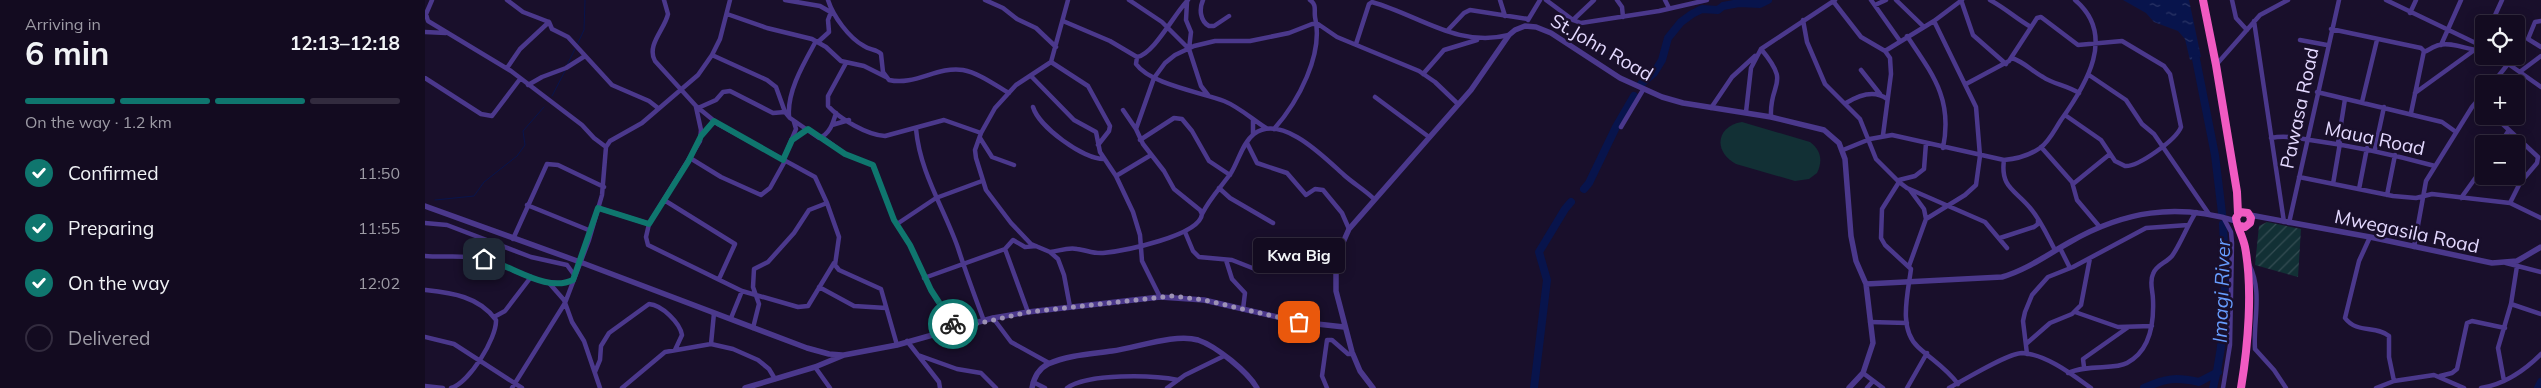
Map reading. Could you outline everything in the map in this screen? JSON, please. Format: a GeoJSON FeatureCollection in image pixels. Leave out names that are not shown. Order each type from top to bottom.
{"type":"FeatureCollection","features":[{"type":"Feature","properties":{"kind":"highway"},"geometry":{"type":"LineString","coordinates":[[2203,0],[2237,192],[2238,219],[2245,247],[2248,313],[2241,388]]}},
{"type":"Feature","properties":{"kind":"highway"},"geometry":{"type":"LineString","coordinates":[[2237,192],[2249,219],[2245,247]]}},
{"type":"Feature","properties":{"kind":"highway"},"geometry":{"type":"LineString","coordinates":[[2238,219],[2249,219]]}},
{"type":"Feature","properties":{"kind":"highway"},"geometry":{"type":"LineString","coordinates":[[2238,219],[2249,219]]}},
{"type":"Feature","properties":{"kind":"street"},"geometry":{"type":"LineString","coordinates":[[432,0],[426,14],[428,21],[507,68],[582,125],[606,147]]}},
{"type":"Feature","properties":{"kind":"street"},"geometry":{"type":"LineString","coordinates":[[507,0],[523,12],[549,22],[552,29],[568,37],[612,86],[649,101],[658,108]]}},
{"type":"Feature","properties":{"kind":"street"},"geometry":{"type":"LineString","coordinates":[[664,0],[668,14],[655,39],[653,58],[697,107],[714,121],[815,177],[827,203],[839,241],[835,262],[808,306],[802,308],[742,291],[651,247],[646,237],[649,224],[690,158],[701,136],[714,121]]}},
{"type":"Feature","properties":{"kind":"street"},"geometry":{"type":"LineString","coordinates":[[512,388],[565,303],[591,231],[604,187],[606,147],[610,140],[642,123],[698,75],[712,56],[720,39],[730,0]]}},
{"type":"Feature","properties":{"kind":"street"},"geometry":{"type":"LineString","coordinates":[[785,0],[819,6],[833,13],[860,44],[881,54],[886,78]]}},
{"type":"Feature","properties":{"kind":"street"},"geometry":{"type":"LineString","coordinates":[[829,0],[833,13]]}},
{"type":"Feature","properties":{"kind":"street"},"geometry":{"type":"LineString","coordinates":[[985,0],[1003,8],[1017,19],[1036,28],[1056,47]]}},
{"type":"Feature","properties":{"kind":"street"},"geometry":{"type":"LineString","coordinates":[[1068,0],[1051,62],[1009,93],[995,108],[980,136],[975,150],[985,190],[1025,239],[1051,252],[1058,259],[1064,275],[1070,307]]}},
{"type":"Feature","properties":{"kind":"street"},"geometry":{"type":"LineString","coordinates":[[1129,0],[1166,26],[1189,49]]}},
{"type":"Feature","properties":{"kind":"street"},"geometry":{"type":"LineString","coordinates":[[1063,21],[1106,39],[1137,57],[1145,55],[1153,47],[1166,26],[1187,0]]}},
{"type":"Feature","properties":{"kind":"street"},"geometry":{"type":"LineString","coordinates":[[1187,0],[1185,20],[1191,34],[1189,49],[1201,86],[1209,96]]}},
{"type":"Feature","properties":{"kind":"street"},"geometry":{"type":"LineString","coordinates":[[1203,0],[1200,6],[1205,24],[1214,26],[1229,16]]}},
{"type":"Feature","properties":{"kind":"street"},"geometry":{"type":"LineString","coordinates":[[1274,129],[1287,116],[1310,71],[1318,35],[1318,24],[1315,5],[1310,0]]}},
{"type":"Feature","properties":{"kind":"street"},"geometry":{"type":"LineString","coordinates":[[1500,0],[1505,16]]}},
{"type":"Feature","properties":{"kind":"street"},"geometry":{"type":"LineString","coordinates":[[1525,26],[1540,0]]}},
{"type":"Feature","properties":{"kind":"street"},"geometry":{"type":"LineString","coordinates":[[1546,0],[1573,20],[1581,23],[1623,17],[1707,0]]}},
{"type":"Feature","properties":{"kind":"street"},"geometry":{"type":"LineString","coordinates":[[1573,20],[1594,0]]}},
{"type":"Feature","properties":{"kind":"street"},"geometry":{"type":"LineString","coordinates":[[1617,0],[1622,7],[1623,17]]}},
{"type":"Feature","properties":{"kind":"street"},"geometry":{"type":"LineString","coordinates":[[1665,0],[1669,8]]}},
{"type":"Feature","properties":{"kind":"street"},"geometry":{"type":"LineString","coordinates":[[1871,0],[1900,41]]}},
{"type":"Feature","properties":{"kind":"street"},"geometry":{"type":"LineString","coordinates":[[1875,5],[1886,0]]}},
{"type":"Feature","properties":{"kind":"street"},"geometry":{"type":"LineString","coordinates":[[1896,0],[1924,27]]}},
{"type":"Feature","properties":{"kind":"street"},"geometry":{"type":"LineString","coordinates":[[1885,51],[1934,21],[1961,0],[1973,35],[2005,64]]}},
{"type":"Feature","properties":{"kind":"street"},"geometry":{"type":"LineString","coordinates":[[1990,0],[2003,6],[2008,13],[2031,28]]}},
{"type":"Feature","properties":{"kind":"street"},"geometry":{"type":"LineString","coordinates":[[1849,388],[1863,372],[1873,343],[1866,284],[1856,261],[1851,236],[1843,150],[1883,135],[1902,137],[1943,148],[2004,160],[2020,157],[2041,147],[2079,93],[2095,59],[2096,43],[2089,15],[2075,0]]}},
{"type":"Feature","properties":{"kind":"street"},"geometry":{"type":"LineString","coordinates":[[2232,0],[2235,18],[2247,30]]}},
{"type":"Feature","properties":{"kind":"street"},"geometry":{"type":"LineString","coordinates":[[2216,65],[2253,21],[2287,0]]}},
{"type":"Feature","properties":{"kind":"street","name":"Pawasa Road"},"geometry":{"type":"LineString","coordinates":[[2286,222],[2309,140],[2327,45],[2339,0]]}},
{"type":"Feature","properties":{"kind":"street"},"geometry":{"type":"LineString","coordinates":[[2387,0],[2410,13],[2475,43]]}},
{"type":"Feature","properties":{"kind":"street"},"geometry":{"type":"LineString","coordinates":[[2410,13],[2416,0]]}},
{"type":"Feature","properties":{"kind":"street"},"geometry":{"type":"LineString","coordinates":[[2441,45],[2461,0]]}},
{"type":"Feature","properties":{"kind":"street"},"geometry":{"type":"LineString","coordinates":[[2495,15],[2502,0]]}},
{"type":"Feature","properties":{"kind":"street"},"geometry":{"type":"LineString","coordinates":[[1711,108],[1732,77],[1759,52],[1803,20],[1834,1],[1861,36],[1885,51],[1891,65],[1883,135]]}},
{"type":"Feature","properties":{"kind":"street"},"geometry":{"type":"LineString","coordinates":[[1356,44],[1372,2],[1447,31],[1478,39],[1491,39],[1509,35]]}},
{"type":"Feature","properties":{"kind":"street"},"geometry":{"type":"LineString","coordinates":[[1447,31],[1464,13],[1470,10],[1528,19]]}},
{"type":"Feature","properties":{"kind":"street"},"geometry":{"type":"LineString","coordinates":[[790,118],[789,108],[802,65],[817,42],[829,32],[828,20],[833,13]]}},
{"type":"Feature","properties":{"kind":"street"},"geometry":{"type":"LineString","coordinates":[[727,14],[817,42],[846,63],[859,64],[895,81],[908,81],[942,71],[963,70],[1009,93]]}},
{"type":"Feature","properties":{"kind":"street"},"geometry":{"type":"LineString","coordinates":[[1966,84],[2013,58],[2016,47],[2037,18],[2041,17],[2079,45],[2122,41],[2167,69],[2181,123],[2179,131],[2162,146],[2129,166],[2119,164],[2101,140],[2065,115]]}},
{"type":"Feature","properties":{"kind":"street"},"geometry":{"type":"LineString","coordinates":[[1803,20],[1807,42],[1819,72],[1829,89],[1845,102],[1863,124],[1878,162],[1916,196],[1924,209],[1926,219],[1909,266],[1907,324],[1910,338],[1942,365],[1958,384]]}},
{"type":"Feature","properties":{"kind":"street"},"geometry":{"type":"LineString","coordinates":[[1926,219],[1948,206],[1976,185],[1980,156],[1977,114],[1966,84],[1934,21]]}},
{"type":"Feature","properties":{"kind":"street"},"geometry":{"type":"LineString","coordinates":[[2253,21],[2286,222]]}},
{"type":"Feature","properties":{"kind":"street"},"geometry":{"type":"LineString","coordinates":[[2541,21],[2535,22],[2528,39],[2541,46]]}},
{"type":"Feature","properties":{"kind":"street"},"geometry":{"type":"LineString","coordinates":[[507,68],[520,49],[549,22]]}},
{"type":"Feature","properties":{"kind":"street"},"geometry":{"type":"LineString","coordinates":[[1136,129],[1154,78],[1168,60],[1189,49],[1215,41],[1250,41],[1289,33],[1312,24],[1318,24],[1337,37],[1423,74],[1458,104]]}},
{"type":"Feature","properties":{"kind":"street","name":"St.John Road"},"geometry":{"type":"LineString","coordinates":[[1373,388],[1360,371],[1353,354],[1344,328],[1336,291],[1338,256],[1349,229],[1471,90],[1509,35],[1525,26],[1535,27],[1551,33],[1599,66],[1643,90],[1683,103],[1746,112],[1824,130],[1833,136],[1843,150]]}},
{"type":"Feature","properties":{"kind":"street"},"geometry":{"type":"LineString","coordinates":[[2331,28],[2377,40],[2421,48],[2424,52]]}},
{"type":"Feature","properties":{"kind":"street"},"geometry":{"type":"LineString","coordinates":[[425,32],[446,33]]}},
{"type":"Feature","properties":{"kind":"street"},"geometry":{"type":"LineString","coordinates":[[1907,36],[1932,74],[1943,97],[1947,122],[1943,148]]}},
{"type":"Feature","properties":{"kind":"street"},"geometry":{"type":"LineString","coordinates":[[1423,74],[1445,50],[1478,39]]}},
{"type":"Feature","properties":{"kind":"street"},"geometry":{"type":"LineString","coordinates":[[2300,40],[2327,45]]}},
{"type":"Feature","properties":{"kind":"street"},"geometry":{"type":"LineString","coordinates":[[2363,102],[2377,40]]}},
{"type":"Feature","properties":{"kind":"street"},"geometry":{"type":"LineString","coordinates":[[2415,93],[2473,51],[2462,46],[2441,45],[2424,52]]}},
{"type":"Feature","properties":{"kind":"street"},"geometry":{"type":"LineString","coordinates":[[1746,112],[1751,68],[1759,52]]}},
{"type":"Feature","properties":{"kind":"street"},"geometry":{"type":"LineString","coordinates":[[1759,52],[1778,74],[1777,89],[1771,106],[1771,117]]}},
{"type":"Feature","properties":{"kind":"street"},"geometry":{"type":"LineString","coordinates":[[2411,113],[2424,52]]}},
{"type":"Feature","properties":{"kind":"street"},"geometry":{"type":"LineString","coordinates":[[528,85],[547,74],[566,68],[585,56]]}},
{"type":"Feature","properties":{"kind":"street"},"geometry":{"type":"LineString","coordinates":[[712,56],[767,80],[776,87],[785,112],[794,122],[808,129],[819,138],[823,137],[845,154],[873,165],[897,224],[910,245],[924,278],[955,329]]}},
{"type":"Feature","properties":{"kind":"street"},"geometry":{"type":"LineString","coordinates":[[2521,71],[2541,56]]}},
{"type":"Feature","properties":{"kind":"street"},"geometry":{"type":"LineString","coordinates":[[1137,57],[1135,61],[1138,67],[1164,84],[1177,85],[1232,105],[1266,128],[1305,140],[1374,199]]}},
{"type":"Feature","properties":{"kind":"street"},"geometry":{"type":"LineString","coordinates":[[2013,58],[2029,66],[2041,76],[2079,93]]}},
{"type":"Feature","properties":{"kind":"street"},"geometry":{"type":"LineString","coordinates":[[1051,62],[1088,86],[1092,92],[1110,126],[1109,131],[1098,145]]}},
{"type":"Feature","properties":{"kind":"street"},"geometry":{"type":"LineString","coordinates":[[846,63],[828,96],[828,106],[875,136],[916,129],[947,120],[980,136],[992,157],[1015,165]]}},
{"type":"Feature","properties":{"kind":"street"},"geometry":{"type":"LineString","coordinates":[[2499,75],[2507,65]]}},
{"type":"Feature","properties":{"kind":"street"},"geometry":{"type":"LineString","coordinates":[[2510,65],[2521,71],[2541,87]]}},
{"type":"Feature","properties":{"kind":"street"},"geometry":{"type":"LineString","coordinates":[[875,71],[882,66]]}},
{"type":"Feature","properties":{"kind":"street"},"geometry":{"type":"LineString","coordinates":[[1861,70],[1880,94],[1887,99]]}},
{"type":"Feature","properties":{"kind":"street"},"geometry":{"type":"LineString","coordinates":[[2089,75],[2126,100],[2162,146],[2209,214]]}},
{"type":"Feature","properties":{"kind":"street"},"geometry":{"type":"LineString","coordinates":[[1031,76],[1074,120],[1096,132],[1098,145],[1104,159],[1116,176],[1133,212],[1142,245],[1142,261],[1160,297]]}},
{"type":"Feature","properties":{"kind":"street"},"geometry":{"type":"LineString","coordinates":[[425,78],[481,114],[492,116],[520,78]]}},
{"type":"Feature","properties":{"kind":"street"},"geometry":{"type":"LineString","coordinates":[[1621,127],[1643,90]]}},
{"type":"Feature","properties":{"kind":"street"},"geometry":{"type":"LineString","coordinates":[[697,107],[730,91],[773,113],[785,112]]}},
{"type":"Feature","properties":{"kind":"street"},"geometry":{"type":"LineString","coordinates":[[2317,92],[2411,113],[2442,122],[2456,132]]}},
{"type":"Feature","properties":{"kind":"street"},"geometry":{"type":"LineString","coordinates":[[1845,102],[1864,95],[1880,94]]}},
{"type":"Feature","properties":{"kind":"street"},"geometry":{"type":"LineString","coordinates":[[1375,96],[1429,137]]}},
{"type":"Feature","properties":{"kind":"street"},"geometry":{"type":"LineString","coordinates":[[2333,184],[2345,98]]}},
{"type":"Feature","properties":{"kind":"street"},"geometry":{"type":"LineString","coordinates":[[2414,247],[2424,184],[2475,105]]}},
{"type":"Feature","properties":{"kind":"street"},"geometry":{"type":"LineString","coordinates":[[697,107],[701,136]]}},
{"type":"Feature","properties":{"kind":"street"},"geometry":{"type":"LineString","coordinates":[[2375,150],[2384,107]]}},
{"type":"Feature","properties":{"kind":"street"},"geometry":{"type":"LineString","coordinates":[[1033,108],[1036,117],[1061,139],[1075,149],[1104,159]]}},
{"type":"Feature","properties":{"kind":"street"},"geometry":{"type":"LineString","coordinates":[[1123,110],[1136,129],[1140,140],[1177,192],[1202,214]]}},
{"type":"Feature","properties":{"kind":"street"},"geometry":{"type":"LineString","coordinates":[[823,137],[832,125],[836,112]]}},
{"type":"Feature","properties":{"kind":"street"},"geometry":{"type":"LineString","coordinates":[[1140,140],[1174,118],[1182,119],[1192,131],[1209,160],[1230,175]]}},
{"type":"Feature","properties":{"kind":"street"},"geometry":{"type":"LineString","coordinates":[[832,125],[849,120]]}},
{"type":"Feature","properties":{"kind":"street"},"geometry":{"type":"LineString","coordinates":[[1253,120],[1253,134]]}},
{"type":"Feature","properties":{"kind":"street"},"geometry":{"type":"LineString","coordinates":[[690,158],[721,177],[761,195],[770,188],[784,160],[796,129],[794,122]]}},
{"type":"Feature","properties":{"kind":"street"},"geometry":{"type":"LineString","coordinates":[[2504,125],[2537,154],[2539,160],[2520,183],[2510,204]]}},
{"type":"Feature","properties":{"kind":"street"},"geometry":{"type":"LineString","coordinates":[[1051,252],[1071,248],[1104,253],[1142,245],[1185,232],[1200,222],[1202,214],[1230,175],[1253,134],[1266,128]]}},
{"type":"Feature","properties":{"kind":"street"},"geometry":{"type":"LineString","coordinates":[[792,140],[808,129]]}},
{"type":"Feature","properties":{"kind":"street"},"geometry":{"type":"LineString","coordinates":[[916,129],[920,158],[958,248],[962,265],[985,321]]}},
{"type":"Feature","properties":{"kind":"street"},"geometry":{"type":"LineString","coordinates":[[2505,135],[2509,130]]}},
{"type":"Feature","properties":{"kind":"street","name":"Maua Road"},"geometry":{"type":"LineString","coordinates":[[2271,138],[2297,137],[2339,143],[2367,148],[2435,166]]}},
{"type":"Feature","properties":{"kind":"street"},"geometry":{"type":"LineString","coordinates":[[1247,143],[1257,163],[1287,173],[1306,195],[1315,189],[1323,190],[1342,213],[1349,229]]}},
{"type":"Feature","properties":{"kind":"street"},"geometry":{"type":"LineString","coordinates":[[1909,266],[1885,245],[1881,238],[1882,209],[1899,181],[1915,176],[1925,169],[1926,143]]}},
{"type":"Feature","properties":{"kind":"street"},"geometry":{"type":"LineString","coordinates":[[2041,147],[2073,184],[2077,200],[2099,226]]}},
{"type":"Feature","properties":{"kind":"street"},"geometry":{"type":"LineString","coordinates":[[2359,189],[2367,148]]}},
{"type":"Feature","properties":{"kind":"street"},"geometry":{"type":"LineString","coordinates":[[2073,184],[2110,154]]}},
{"type":"Feature","properties":{"kind":"street"},"geometry":{"type":"LineString","coordinates":[[1116,176],[1151,155]]}},
{"type":"Feature","properties":{"kind":"street"},"geometry":{"type":"LineString","coordinates":[[2387,195],[2395,155]]}},
{"type":"Feature","properties":{"kind":"street"},"geometry":{"type":"LineString","coordinates":[[2004,160],[2003,170],[2007,186],[2031,209],[2070,268]]}},
{"type":"Feature","properties":{"kind":"street"},"geometry":{"type":"LineString","coordinates":[[513,238],[547,164],[558,165],[604,187]]}},
{"type":"Feature","properties":{"kind":"street"},"geometry":{"type":"LineString","coordinates":[[2299,177],[2410,198],[2432,194],[2510,204],[2539,216],[2541,210]]}},
{"type":"Feature","properties":{"kind":"street"},"geometry":{"type":"LineString","coordinates":[[2461,198],[2475,179]]}},
{"type":"Feature","properties":{"kind":"street"},"geometry":{"type":"LineString","coordinates":[[897,224],[936,198],[982,181]]}},
{"type":"Feature","properties":{"kind":"street"},"geometry":{"type":"LineString","coordinates":[[1219,188],[1230,198],[1273,223]]}},
{"type":"Feature","properties":{"kind":"street"},"geometry":{"type":"LineString","coordinates":[[1907,188],[1985,222],[2007,248]]}},
{"type":"Feature","properties":{"kind":"street"},"geometry":{"type":"LineString","coordinates":[[664,200],[735,244],[719,279]]}},
{"type":"Feature","properties":{"kind":"street"},"geometry":{"type":"LineString","coordinates":[[753,328],[759,304],[754,295],[752,280],[754,270],[768,262],[794,233],[809,210],[827,203]]}},
{"type":"Feature","properties":{"kind":"street"},"geometry":{"type":"LineString","coordinates":[[527,205],[591,231]]}},
{"type":"Feature","properties":{"kind":"street"},"geometry":{"type":"LineString","coordinates":[[425,206],[731,318],[807,348],[829,354],[844,355]]}},
{"type":"Feature","properties":{"kind":"street"},"geometry":{"type":"LineString","coordinates":[[598,208],[649,224]]}},
{"type":"Feature","properties":{"kind":"street"},"geometry":{"type":"LineString","coordinates":[[1866,284],[2002,277],[2020,270],[2099,226],[2149,212],[2180,210],[2238,219]]}},
{"type":"Feature","properties":{"kind":"street"},"geometry":{"type":"LineString","coordinates":[[2068,372],[2084,367],[2123,366],[2147,343],[2151,326],[2152,276],[2156,268],[2173,254],[2196,212]]}},
{"type":"Feature","properties":{"kind":"street"},"geometry":{"type":"LineString","coordinates":[[2223,217],[2232,237],[2230,345],[2223,388]]}},
{"type":"Feature","properties":{"kind":"street","name":"Mwegasila Road"},"geometry":{"type":"LineString","coordinates":[[2249,219],[2263,218],[2370,237],[2484,262],[2505,263],[2527,257],[2541,246]]}},
{"type":"Feature","properties":{"kind":"street"},"geometry":{"type":"LineString","coordinates":[[2000,238],[2034,227],[2038,224],[2038,219]]}},
{"type":"Feature","properties":{"kind":"street"},"geometry":{"type":"LineString","coordinates":[[425,223],[447,224],[531,257],[567,265],[574,278]]}},
{"type":"Feature","properties":{"kind":"street"},"geometry":{"type":"LineString","coordinates":[[2027,354],[2023,320],[2032,295],[2047,277],[2070,268],[2147,228],[2188,226]]}},
{"type":"Feature","properties":{"kind":"street"},"geometry":{"type":"LineString","coordinates":[[1185,232],[1193,251],[1199,257],[1247,264],[1260,271]]}},
{"type":"Feature","properties":{"kind":"street"},"geometry":{"type":"LineString","coordinates":[[2370,237],[2359,261],[2345,318],[2357,328],[2383,332],[2389,336],[2389,357],[2394,381]]}},
{"type":"Feature","properties":{"kind":"street"},"geometry":{"type":"LineString","coordinates":[[924,278],[1005,249],[1013,240],[1025,247],[1036,246]]}},
{"type":"Feature","properties":{"kind":"street"},"geometry":{"type":"LineString","coordinates":[[1005,249],[1028,312]]}},
{"type":"Feature","properties":{"kind":"street"},"geometry":{"type":"LineString","coordinates":[[425,256],[487,260],[550,284],[566,284],[574,278]]}},
{"type":"Feature","properties":{"kind":"street"},"geometry":{"type":"LineString","coordinates":[[2026,344],[2050,323],[2075,312],[2083,302],[2090,258]]}},
{"type":"Feature","properties":{"kind":"street"},"geometry":{"type":"LineString","coordinates":[[2246,258],[2255,281],[2257,304],[2255,349],[2285,388]]}},
{"type":"Feature","properties":{"kind":"street"},"geometry":{"type":"LineString","coordinates":[[1226,260],[1232,279],[1245,293],[1243,308]]}},
{"type":"Feature","properties":{"kind":"street"},"geometry":{"type":"LineString","coordinates":[[835,262],[839,270],[881,289],[897,344]]}},
{"type":"Feature","properties":{"kind":"street"},"geometry":{"type":"LineString","coordinates":[[2505,263],[2541,272]]}},
{"type":"Feature","properties":{"kind":"street"},"geometry":{"type":"LineString","coordinates":[[2504,381],[2498,353],[2511,304],[2517,266]]}},
{"type":"Feature","properties":{"kind":"street"},"geometry":{"type":"LineString","coordinates":[[494,317],[505,311],[531,277]]}},
{"type":"Feature","properties":{"kind":"street"},"geometry":{"type":"LineString","coordinates":[[550,284],[565,303],[572,322],[584,341],[600,388]]}},
{"type":"Feature","properties":{"kind":"street"},"geometry":{"type":"LineString","coordinates":[[819,287],[854,306],[886,308]]}},
{"type":"Feature","properties":{"kind":"street"},"geometry":{"type":"LineString","coordinates":[[425,290],[461,295],[477,303],[494,317],[496,325],[480,360],[469,375],[454,388]]}},
{"type":"Feature","properties":{"kind":"street"},"geometry":{"type":"LineString","coordinates":[[731,318],[742,291]]}},
{"type":"Feature","properties":{"kind":"street"},"geometry":{"type":"LineString","coordinates":[[745,388],[815,367],[844,355],[907,342],[993,318],[1028,312],[1160,297],[1204,300],[1299,322],[1344,328]]}},
{"type":"Feature","properties":{"kind":"street"},"geometry":{"type":"LineString","coordinates":[[595,372],[600,360],[601,346],[609,333],[649,304],[657,307],[672,318],[679,327],[682,335],[675,350]]}},
{"type":"Feature","properties":{"kind":"street"},"geometry":{"type":"LineString","coordinates":[[2511,304],[2541,314]]}},
{"type":"Feature","properties":{"kind":"street"},"geometry":{"type":"LineString","coordinates":[[2075,312],[2106,324],[2127,328],[2151,326]]}},
{"type":"Feature","properties":{"kind":"street"},"geometry":{"type":"LineString","coordinates":[[711,344],[714,313]]}},
{"type":"Feature","properties":{"kind":"street"},"geometry":{"type":"LineString","coordinates":[[993,318],[1011,342],[1049,363]]}},
{"type":"Feature","properties":{"kind":"street"},"geometry":{"type":"LineString","coordinates":[[2376,388],[2394,381],[2452,373],[2457,369],[2467,323],[2472,321],[2505,328]]}},
{"type":"Feature","properties":{"kind":"street"},"geometry":{"type":"LineString","coordinates":[[1870,322],[1907,324]]}},
{"type":"Feature","properties":{"kind":"street"},"geometry":{"type":"LineString","coordinates":[[2084,367],[2083,359],[2085,356],[2095,352],[2127,328]]}},
{"type":"Feature","properties":{"kind":"street"},"geometry":{"type":"LineString","coordinates":[[425,337],[447,340],[522,388]]}},
{"type":"Feature","properties":{"kind":"street"},"geometry":{"type":"LineString","coordinates":[[1045,388],[1032,385],[1038,372],[1049,363],[1078,355],[1111,352],[1185,338],[1205,343],[1224,356],[1250,379],[1257,388]]}},
{"type":"Feature","properties":{"kind":"street"},"geometry":{"type":"LineString","coordinates":[[1327,388],[1322,376],[1327,340],[1332,340],[1348,354],[1353,354]]}},
{"type":"Feature","properties":{"kind":"street"},"geometry":{"type":"LineString","coordinates":[[907,342],[939,382],[940,388]]}},
{"type":"Feature","properties":{"kind":"street"},"geometry":{"type":"LineString","coordinates":[[622,388],[660,356],[675,350],[711,344],[733,349],[758,360],[769,368],[775,379]]}},
{"type":"Feature","properties":{"kind":"street"},"geometry":{"type":"LineString","coordinates":[[1907,388],[1927,353]]}},
{"type":"Feature","properties":{"kind":"street"},"geometry":{"type":"LineString","coordinates":[[1949,388],[2008,357],[2021,353],[2042,359],[2068,372],[2091,388]]}},
{"type":"Feature","properties":{"kind":"street"},"geometry":{"type":"LineString","coordinates":[[2481,388],[2498,386],[2523,370],[2541,354]]}},
{"type":"Feature","properties":{"kind":"street"},"geometry":{"type":"LineString","coordinates":[[918,355],[957,369],[981,373],[995,388]]}},
{"type":"Feature","properties":{"kind":"street"},"geometry":{"type":"LineString","coordinates":[[1167,388],[1185,375],[1224,356]]}},
{"type":"Feature","properties":{"kind":"street"},"geometry":{"type":"LineString","coordinates":[[815,367],[830,388]]}},
{"type":"Feature","properties":{"kind":"street"},"geometry":{"type":"LineString","coordinates":[[1863,372],[1883,388]]}},
{"type":"Feature","properties":{"kind":"street"},"geometry":{"type":"LineString","coordinates":[[2440,376],[2464,388]]}},
{"type":"Feature","properties":{"kind":"street"},"geometry":{"type":"LineString","coordinates":[[1067,388],[1079,381],[1103,377],[1178,380]]}},
{"type":"Feature","properties":{"kind":"street"},"geometry":{"type":"LineString","coordinates":[[1867,388],[1873,381]]}},
{"type":"Feature","properties":{"kind":"street"},"geometry":{"type":"LineString","coordinates":[[425,386],[443,388]]}},
{"type":"Feature","properties":{"kind":"green space"},"geometry":{"type":"Polygon","coordinates":[[[1742,122],[1810,142],[1817,149],[1820,156],[1817,173],[1809,179],[1795,181],[1736,164],[1724,153],[1721,140],[1727,129],[1733,124],[1742,122]]]}},
{"type":"Feature","properties":{"kind":"green space"},"geometry":{"type":"Polygon","coordinates":[[[2267,222],[2301,229],[2298,277],[2255,265],[2259,226],[2267,222]]]}},
{"type":"Feature","properties":{"kind":"water"},"geometry":{"type":"Polygon","coordinates":[[[2123,0],[2189,0],[2201,57],[2190,60],[2185,39],[2178,31],[2154,22],[2146,13],[2123,0]]]}},
{"type":"Feature","properties":{"kind":"waterway"},"geometry":{"type":"LineString","coordinates":[[577,45],[584,30],[585,0]]}},
{"type":"Feature","properties":{"kind":"waterway"},"geometry":{"type":"LineString","coordinates":[[1641,84],[1654,73],[1662,60],[1668,38],[1681,22],[1692,14],[1702,9],[1718,10],[1723,6],[1739,3],[1760,4],[1768,0]]}},
{"type":"Feature","properties":{"kind":"waterway"},"geometry":{"type":"LineString","coordinates":[[567,65],[575,49]]}},
{"type":"Feature","properties":{"kind":"waterway","name":"Imagi River"},"geometry":{"type":"LineString","coordinates":[[2196,59],[2215,155],[2222,213]]}},
{"type":"Feature","properties":{"kind":"waterway"},"geometry":{"type":"LineString","coordinates":[[552,96],[565,71]]}},
{"type":"Feature","properties":{"kind":"waterway"},"geometry":{"type":"LineString","coordinates":[[1584,189],[1589,183],[1616,127],[1634,96]]}},
{"type":"Feature","properties":{"kind":"waterway"},"geometry":{"type":"LineString","coordinates":[[435,200],[474,196],[484,182],[517,156],[525,145],[523,131],[544,107]]}},
{"type":"Feature","properties":{"kind":"waterway"},"geometry":{"type":"LineString","coordinates":[[1534,388],[1547,280],[1539,252],[1571,202]]}},
{"type":"Feature","properties":{"kind":"waterway","name":"Imagi River"},"geometry":{"type":"LineString","coordinates":[[2213,388],[2218,368],[2223,327],[2225,265],[2223,224]]}},
{"type":"Feature","properties":{"kind":"waterway"},"geometry":{"type":"LineString","coordinates":[[2144,388],[2171,379],[2199,382],[2218,372]]}},
{"type":"Feature","properties":{"kind":"waterway"},"geometry":{"type":"LineString","coordinates":[[2538,388],[2541,382]]}},
{"type":"Feature","properties":{"kind":"way so far"},"geometry":{"type":"LineString","coordinates":[[953,324],[955,329],[993,318],[1028,312],[1172,296],[1204,300],[1299,322]]}},
{"type":"Feature","properties":{"kind":"place","name":"Kwa Big"},"geometry":{"type":"Point","coordinates":[1299,322]}},
{"type":"Feature","properties":{"kind":"route"},"geometry":{"type":"LineString","coordinates":[[484,259],[520,271],[550,284],[566,284],[573,280],[589,240],[598,208],[649,224],[655,210],[664,200],[688,162],[701,136],[714,121],[783,160],[792,140],[808,129],[817,137],[825,138],[845,154],[873,165],[894,220],[907,238],[931,290],[953,324]]}}]}
